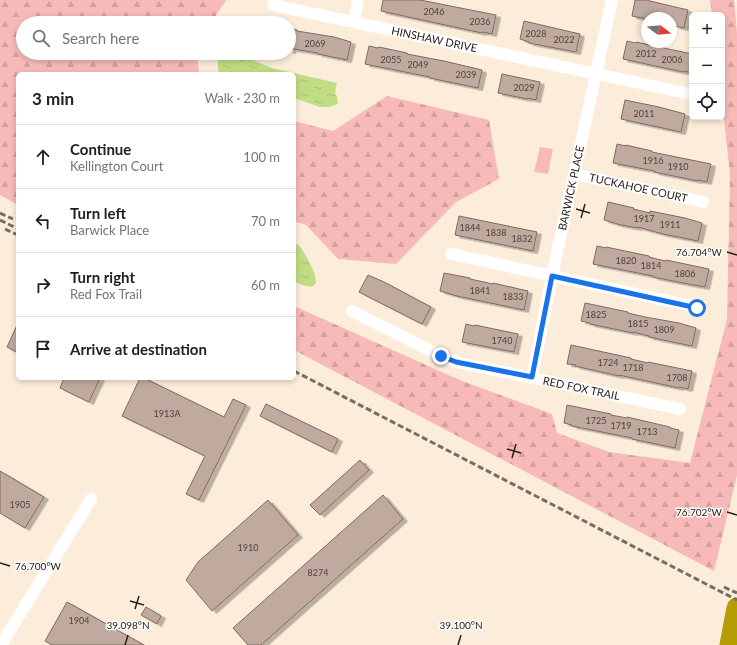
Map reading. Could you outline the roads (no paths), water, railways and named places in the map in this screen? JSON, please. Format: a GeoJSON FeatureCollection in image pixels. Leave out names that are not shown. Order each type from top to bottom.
{"type":"FeatureCollection","features":[{"type":"Feature","properties":{"kind":"highway"},"geometry":{"type":"LineString","coordinates":[[730,645],[737,608]]}},
{"type":"Feature","properties":{"kind":"street"},"geometry":{"type":"LineString","coordinates":[[354,21],[358,0]]}},
{"type":"Feature","properties":{"kind":"street","name":"BARWICK PLACE"},"geometry":{"type":"LineString","coordinates":[[532,377],[552,276],[612,0]]}},
{"type":"Feature","properties":{"kind":"street","name":"HINSHAW DRIVE"},"geometry":{"type":"LineString","coordinates":[[273,5],[354,21],[686,93]]}},
{"type":"Feature","properties":{"kind":"street","name":"TUCKAHOE COURT"},"geometry":{"type":"LineString","coordinates":[[574,174],[703,202]]}},
{"type":"Feature","properties":{"kind":"street"},"geometry":{"type":"LineString","coordinates":[[451,254],[697,308]]}},
{"type":"Feature","properties":{"kind":"street","name":"RED FOX TRAIL"},"geometry":{"type":"LineString","coordinates":[[352,311],[456,362],[680,409]]}},
{"type":"Feature","properties":{"kind":"street"},"geometry":{"type":"LineString","coordinates":[[1,645],[91,499]]}},
{"type":"Feature","properties":{"kind":"water"},"geometry":{"type":"Polygon","coordinates":[[[218,60],[252,60],[272,68],[289,72],[219,72],[218,60]]]}},
{"type":"Feature","properties":{"kind":"water"},"geometry":{"type":"Polygon","coordinates":[[[296,74],[337,83],[335,93],[338,104],[328,107],[320,107],[296,99],[296,74]]]}},
{"type":"Feature","properties":{"kind":"water"},"geometry":{"type":"Polygon","coordinates":[[[296,244],[299,245],[309,262],[313,270],[316,283],[313,286],[302,285],[296,282],[296,244]]]}},
{"type":"Feature","properties":{"kind":"railway"},"geometry":{"type":"LineString","coordinates":[[0,213],[13,219]]}},
{"type":"Feature","properties":{"kind":"railway"},"geometry":{"type":"LineString","coordinates":[[0,220],[16,228]]}},
{"type":"Feature","properties":{"kind":"railway"},"geometry":{"type":"LineString","coordinates":[[5,229],[16,234]]}},
{"type":"Feature","properties":{"kind":"railway"},"geometry":{"type":"LineString","coordinates":[[296,372],[737,600]]}},
{"type":"Feature","properties":{"kind":"railway"},"geometry":{"type":"LineString","coordinates":[[724,587],[737,593]]}}]}
